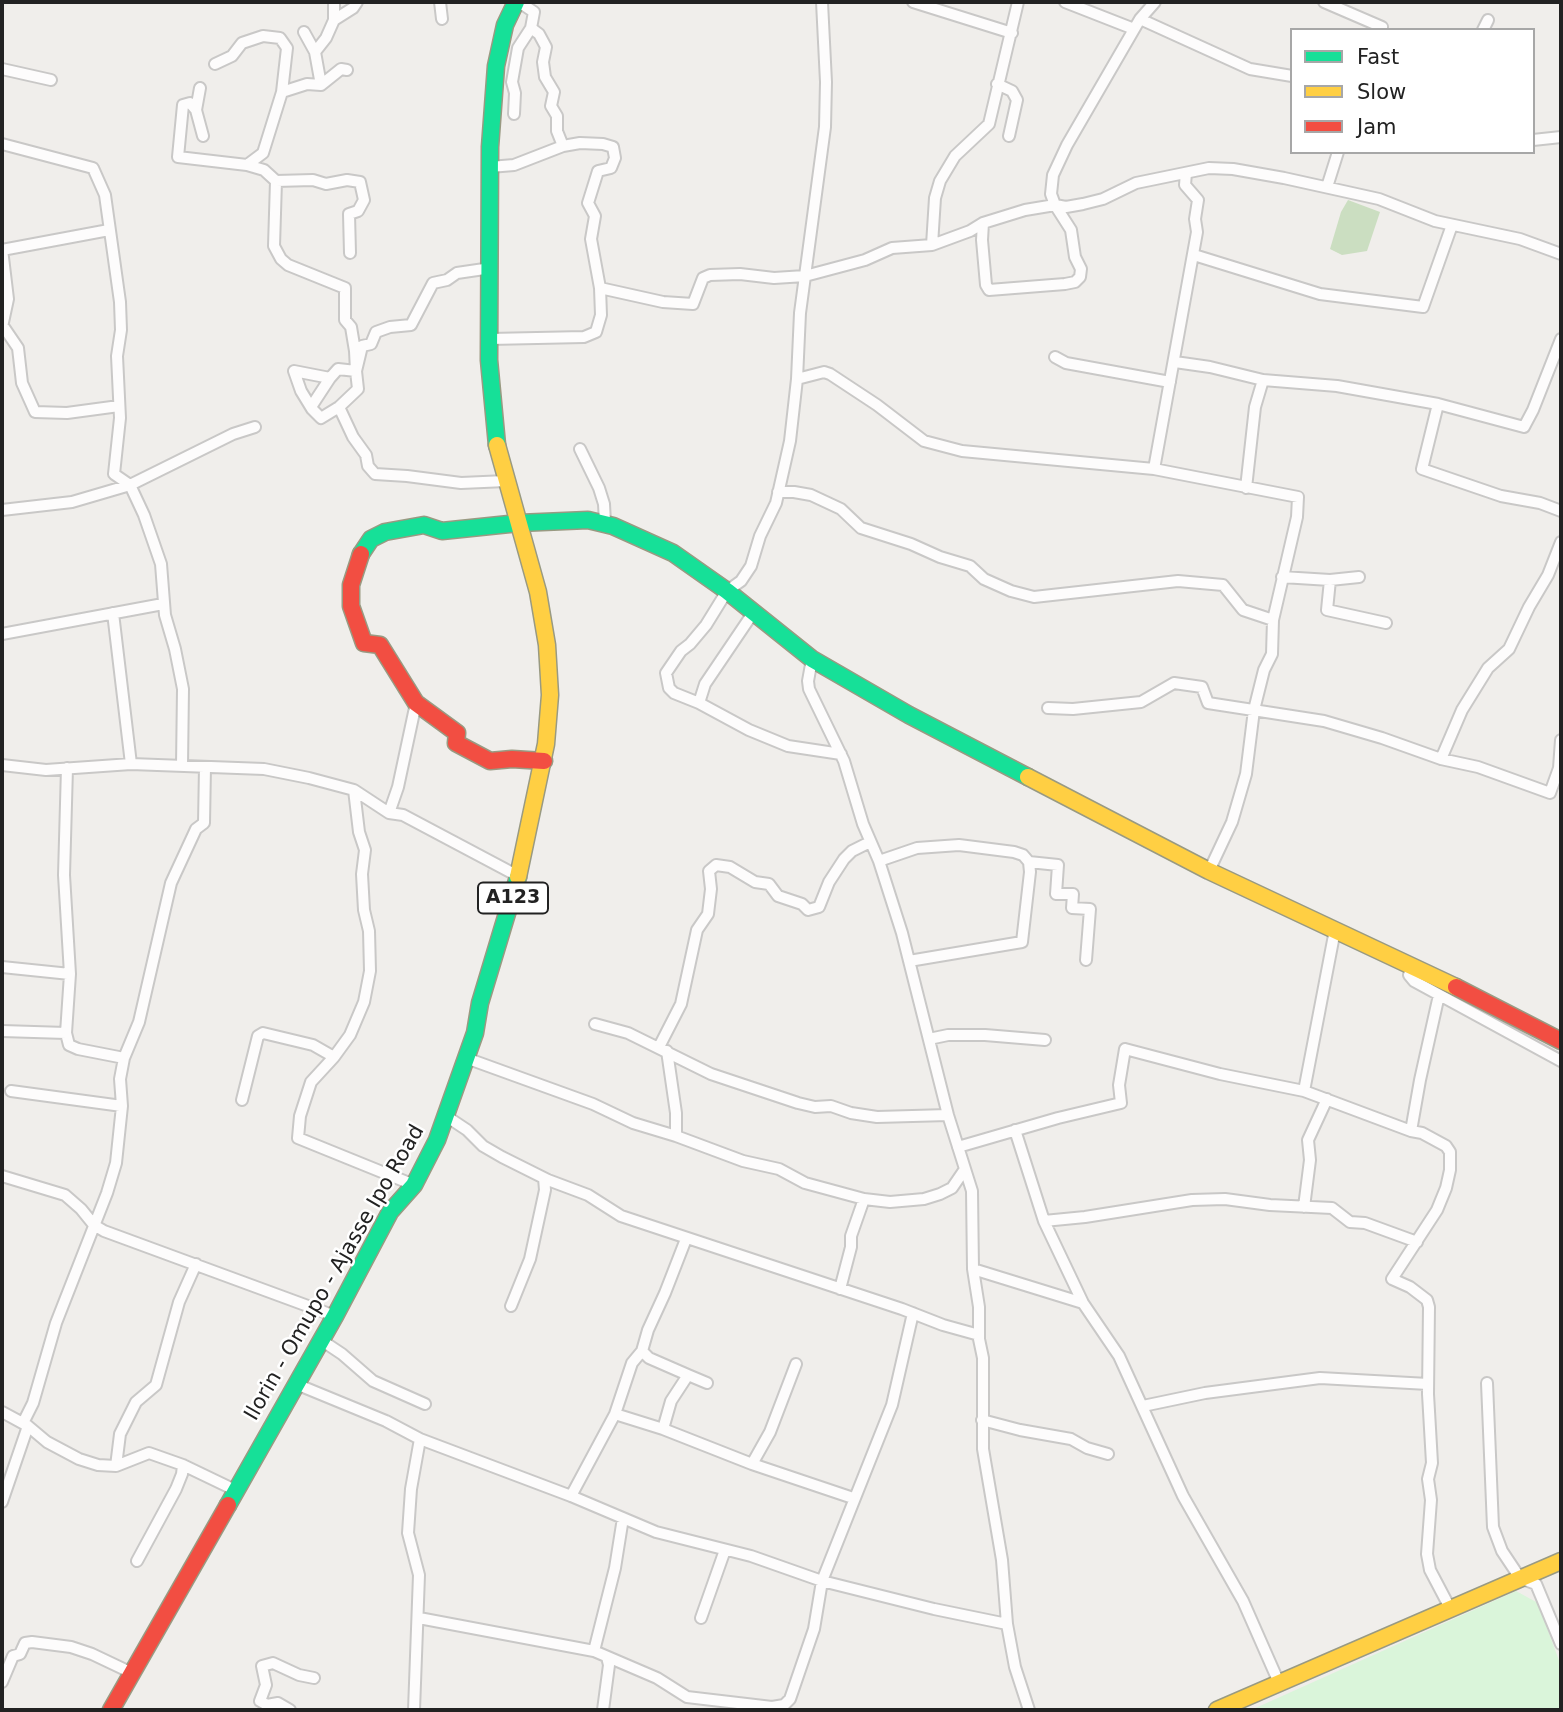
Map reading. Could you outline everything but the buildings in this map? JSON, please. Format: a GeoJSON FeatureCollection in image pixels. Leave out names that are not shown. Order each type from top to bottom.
{"type":"FeatureCollection","features":[{"type":"Feature","properties":{"kind":"main road","name":"Ilorin - Omupo - Ajasse Ipo Road"},"geometry":{"type":"LineString","coordinates":[[111,1710],[335,1316],[390,1212],[414,1185],[437,1140],[475,1033],[480,1003],[518,876],[544,761],[550,695],[547,645],[538,592],[506,481],[494,420],[489,360],[491,167],[496,66],[505,26],[517,2]]}},
{"type":"Feature","properties":{"kind":"main road"},"geometry":{"type":"LineString","coordinates":[[544,761],[490,761],[456,743],[457,733],[416,703],[380,645],[363,643],[354,621],[351,585],[361,553],[371,539],[385,532],[424,525],[442,531],[519,523],[588,520],[605,523],[673,553],[812,659],[909,715],[1209,871],[1412,965],[1561,1041]]}},
{"type":"Feature","properties":{"kind":"main road"},"geometry":{"type":"LineString","coordinates":[[1217,1710],[1280,1685],[1561,1560]]}},
{"type":"Feature","properties":{"kind":"street"},"geometry":{"type":"LineString","coordinates":[[315,52],[326,38],[334,20],[334,2]]}},
{"type":"Feature","properties":{"kind":"street"},"geometry":{"type":"LineString","coordinates":[[334,20],[353,8],[357,2]]}},
{"type":"Feature","properties":{"kind":"street"},"geometry":{"type":"LineString","coordinates":[[440,2],[442,19]]}},
{"type":"Feature","properties":{"kind":"street"},"geometry":{"type":"LineString","coordinates":[[514,114],[515,93],[512,82],[518,48],[531,28],[534,12],[517,2]]}},
{"type":"Feature","properties":{"kind":"street"},"geometry":{"type":"LineString","coordinates":[[822,2],[825,127],[800,313],[797,379],[790,441],[778,492],[751,566],[741,581],[727,592],[710,620],[681,651],[666,673],[666,682],[674,692],[749,730],[788,746],[841,754]]}},
{"type":"Feature","properties":{"kind":"street"},"geometry":{"type":"LineString","coordinates":[[913,2],[1012,33]]}},
{"type":"Feature","properties":{"kind":"street"},"geometry":{"type":"LineString","coordinates":[[932,245],[934,198],[940,181],[955,156],[989,124],[1017,2]]}},
{"type":"Feature","properties":{"kind":"street"},"geometry":{"type":"LineString","coordinates":[[1065,2],[1137,24],[1250,69],[1290,76]]}},
{"type":"Feature","properties":{"kind":"street"},"geometry":{"type":"LineString","coordinates":[[983,223],[986,285],[989,290],[1075,282],[1080,277],[1082,269],[1076,257],[1072,230],[1051,194],[1055,168],[1137,24],[1154,2]]}},
{"type":"Feature","properties":{"kind":"street"},"geometry":{"type":"LineString","coordinates":[[1324,2],[1382,28]]}},
{"type":"Feature","properties":{"kind":"street"},"geometry":{"type":"LineString","coordinates":[[531,28],[539,34],[546,47],[543,62],[545,77],[554,92],[551,106],[557,116],[557,131],[563,146]]}},
{"type":"Feature","properties":{"kind":"street"},"geometry":{"type":"LineString","coordinates":[[304,32],[315,52],[321,85]]}},
{"type":"Feature","properties":{"kind":"street"},"geometry":{"type":"LineString","coordinates":[[215,64],[232,55],[242,43],[263,36],[279,38],[287,48],[282,92],[263,153],[247,165]]}},
{"type":"Feature","properties":{"kind":"street"},"geometry":{"type":"LineString","coordinates":[[2,69],[51,80]]}},
{"type":"Feature","properties":{"kind":"street"},"geometry":{"type":"LineString","coordinates":[[282,92],[307,84],[321,85],[341,69],[347,70]]}},
{"type":"Feature","properties":{"kind":"street"},"geometry":{"type":"LineString","coordinates":[[997,84],[1012,92],[1017,100],[1009,136]]}},
{"type":"Feature","properties":{"kind":"street"},"geometry":{"type":"LineString","coordinates":[[196,110],[200,88]]}},
{"type":"Feature","properties":{"kind":"street"},"geometry":{"type":"LineString","coordinates":[[204,136],[196,110],[190,103],[183,105],[178,157],[247,165],[264,170],[276,181],[313,180],[326,184],[346,180],[360,182],[364,200],[358,211],[349,214],[350,253]]}},
{"type":"Feature","properties":{"kind":"street"},"geometry":{"type":"LineString","coordinates":[[1535,140],[1561,137]]}},
{"type":"Feature","properties":{"kind":"street"},"geometry":{"type":"LineString","coordinates":[[490,339],[584,337],[596,332],[601,315],[600,288],[591,239],[595,216],[588,202],[598,171],[611,168],[615,158],[613,147],[580,143],[563,146],[514,165],[491,167]]}},
{"type":"Feature","properties":{"kind":"street"},"geometry":{"type":"LineString","coordinates":[[2,144],[93,168],[105,195],[120,302],[121,330],[117,356],[119,406],[114,474],[130,485],[161,564],[163,604],[183,689],[182,765]]}},
{"type":"Feature","properties":{"kind":"street"},"geometry":{"type":"LineString","coordinates":[[1327,187],[1337,154]]}},
{"type":"Feature","properties":{"kind":"street"},"geometry":{"type":"LineString","coordinates":[[600,288],[663,302],[693,304],[703,278],[715,274],[774,278],[805,276],[865,260],[892,247],[932,245],[970,231],[983,223],[1026,210],[1083,204],[1102,199],[1136,183],[1209,168],[1234,169],[1379,199],[1435,221],[1520,239],[1561,254]]}},
{"type":"Feature","properties":{"kind":"street"},"geometry":{"type":"LineString","coordinates":[[1154,470],[1197,232],[1195,219],[1198,200],[1185,185],[1186,173]]}},
{"type":"Feature","properties":{"kind":"street"},"geometry":{"type":"LineString","coordinates":[[276,181],[276,251],[288,265],[345,288],[345,320],[351,327],[358,389],[339,407],[321,418],[301,391],[294,371],[330,378]]}},
{"type":"Feature","properties":{"kind":"street"},"geometry":{"type":"LineString","coordinates":[[1194,255],[1320,294],[1423,307],[1452,225]]}},
{"type":"Feature","properties":{"kind":"street"},"geometry":{"type":"LineString","coordinates":[[109,230],[2,250],[8,299],[3,327],[18,348],[22,383],[35,412],[67,413],[119,406]]}},
{"type":"Feature","properties":{"kind":"street"},"geometry":{"type":"LineString","coordinates":[[356,371],[362,346],[371,344],[376,332],[390,327],[411,325],[433,283],[447,281],[457,273],[491,268]]}},
{"type":"Feature","properties":{"kind":"street"},"geometry":{"type":"LineString","coordinates":[[1175,362],[1210,367],[1263,380],[1337,386],[1438,404],[1524,427],[1561,339]]}},
{"type":"Feature","properties":{"kind":"street"},"geometry":{"type":"LineString","coordinates":[[1055,357],[1066,363],[1170,382]]}},
{"type":"Feature","properties":{"kind":"street"},"geometry":{"type":"LineString","coordinates":[[311,407],[338,369],[356,371]]}},
{"type":"Feature","properties":{"kind":"street"},"geometry":{"type":"LineString","coordinates":[[797,379],[824,372],[830,374],[924,441],[962,451],[1089,461],[1154,470],[1296,496],[1299,499],[1273,620],[1272,654],[1264,670],[1254,710],[1246,774],[1231,822],[1209,871]]}},
{"type":"Feature","properties":{"kind":"street"},"geometry":{"type":"LineString","coordinates":[[1246,488],[1255,407],[1263,380]]}},
{"type":"Feature","properties":{"kind":"street"},"geometry":{"type":"LineString","coordinates":[[1438,404],[1422,468],[1501,496],[1540,503],[1561,511]]}},
{"type":"Feature","properties":{"kind":"street"},"geometry":{"type":"LineString","coordinates":[[339,407],[366,455],[368,466],[375,474],[407,475],[461,483],[506,481]]}},
{"type":"Feature","properties":{"kind":"street"},"geometry":{"type":"LineString","coordinates":[[2,510],[72,502],[130,485],[233,434],[255,427]]}},
{"type":"Feature","properties":{"kind":"street"},"geometry":{"type":"LineString","coordinates":[[580,449],[599,488],[604,504],[605,523]]}},
{"type":"Feature","properties":{"kind":"street"},"geometry":{"type":"LineString","coordinates":[[778,492],[811,495],[841,509],[862,528],[970,566],[984,579],[1011,591],[1034,597],[1178,581],[1223,585],[1243,610],[1273,620]]}},
{"type":"Feature","properties":{"kind":"street"},"geometry":{"type":"LineString","coordinates":[[1441,760],[1462,710],[1488,668],[1509,649],[1548,575],[1561,542]]}},
{"type":"Feature","properties":{"kind":"street"},"geometry":{"type":"LineString","coordinates":[[1282,577],[1330,580],[1359,577]]}},
{"type":"Feature","properties":{"kind":"street"},"geometry":{"type":"LineString","coordinates":[[1330,580],[1327,610],[1386,623]]}},
{"type":"Feature","properties":{"kind":"street"},"geometry":{"type":"LineString","coordinates":[[2,634],[163,604]]}},
{"type":"Feature","properties":{"kind":"street"},"geometry":{"type":"LineString","coordinates":[[113,613],[131,764]]}},
{"type":"Feature","properties":{"kind":"street"},"geometry":{"type":"LineString","coordinates":[[699,703],[705,684],[753,613]]}},
{"type":"Feature","properties":{"kind":"street"},"geometry":{"type":"LineString","coordinates":[[812,659],[809,689],[841,754],[878,861],[909,961],[948,1115],[972,1191],[973,1269],[983,1358],[983,1449],[1002,1560],[1007,1624],[1015,1667],[1029,1710]]}},
{"type":"Feature","properties":{"kind":"street"},"geometry":{"type":"LineString","coordinates":[[1048,708],[1073,709],[1141,702],[1174,683],[1202,687],[1208,702],[1324,721],[1382,738],[1441,760],[1478,767],[1550,793],[1559,768],[1561,740]]}},
{"type":"Feature","properties":{"kind":"street"},"geometry":{"type":"LineString","coordinates":[[388,813],[398,787],[416,703]]}},
{"type":"Feature","properties":{"kind":"street"},"geometry":{"type":"LineString","coordinates":[[2,765],[46,770],[131,764],[264,769],[354,790],[388,813],[403,815],[518,876]]}},
{"type":"Feature","properties":{"kind":"street"},"geometry":{"type":"LineString","coordinates":[[2,1502],[56,1323],[107,1193],[116,1163],[122,1106],[120,1079],[124,1058],[139,1023],[171,883],[195,829],[204,822],[205,767]]}},
{"type":"Feature","properties":{"kind":"street"},"geometry":{"type":"LineString","coordinates":[[67,768],[64,875],[70,974],[66,1033],[69,1045],[78,1049],[124,1058]]}},
{"type":"Feature","properties":{"kind":"street"},"geometry":{"type":"LineString","coordinates":[[354,790],[359,832],[365,850],[362,874],[364,910],[369,931],[370,971],[359,1015],[350,1035],[311,1082],[300,1116],[298,1138],[414,1185]]}},
{"type":"Feature","properties":{"kind":"street"},"geometry":{"type":"LineString","coordinates":[[676,1136],[676,1113],[663,1049],[681,1004],[697,930],[708,914],[711,889],[709,871],[716,865],[730,867],[755,882],[769,884],[778,896],[802,904],[808,910],[819,906],[844,859],[852,851],[870,842]]}},
{"type":"Feature","properties":{"kind":"street"},"geometry":{"type":"LineString","coordinates":[[878,861],[917,848],[960,845],[1014,852],[1023,855],[1029,862],[1022,942],[909,961]]}},
{"type":"Feature","properties":{"kind":"street"},"geometry":{"type":"LineString","coordinates":[[1029,862],[1058,865],[1055,894],[1073,894],[1072,908],[1090,909],[1086,960]]}},
{"type":"Feature","properties":{"kind":"street"},"geometry":{"type":"LineString","coordinates":[[1304,1091],[1335,930]]}},
{"type":"Feature","properties":{"kind":"street"},"geometry":{"type":"LineString","coordinates":[[1412,965],[1409,975],[1414,981],[1561,1062]]}},
{"type":"Feature","properties":{"kind":"street"},"geometry":{"type":"LineString","coordinates":[[2,967],[70,974]]}},
{"type":"Feature","properties":{"kind":"street"},"geometry":{"type":"LineString","coordinates":[[1411,1131],[1419,1080],[1439,995]]}},
{"type":"Feature","properties":{"kind":"street"},"geometry":{"type":"LineString","coordinates":[[595,1024],[663,1049],[711,1074],[815,1107],[831,1106],[877,1116],[948,1115]]}},
{"type":"Feature","properties":{"kind":"street"},"geometry":{"type":"LineString","coordinates":[[2,1031],[66,1033]]}},
{"type":"Feature","properties":{"kind":"street"},"geometry":{"type":"LineString","coordinates":[[242,1100],[258,1035],[266,1032],[313,1045],[334,1057]]}},
{"type":"Feature","properties":{"kind":"street"},"geometry":{"type":"LineString","coordinates":[[929,1040],[947,1035],[1045,1040]]}},
{"type":"Feature","properties":{"kind":"street"},"geometry":{"type":"LineString","coordinates":[[958,1147],[1121,1103],[1119,1084],[1125,1049],[1220,1074],[1304,1091],[1422,1133],[1442,1143],[1450,1152],[1446,1188],[1437,1210],[1392,1279],[1427,1300],[1430,1318],[1428,1384],[1432,1463],[1428,1479],[1431,1500],[1427,1554],[1430,1570],[1450,1608]]}},
{"type":"Feature","properties":{"kind":"street"},"geometry":{"type":"LineString","coordinates":[[466,1058],[593,1104],[633,1124],[676,1136],[743,1161],[779,1169],[805,1182],[864,1199],[890,1202],[923,1199],[940,1194],[952,1188],[965,1169]]}},
{"type":"Feature","properties":{"kind":"street"},"geometry":{"type":"LineString","coordinates":[[11,1091],[122,1106]]}},
{"type":"Feature","properties":{"kind":"street"},"geometry":{"type":"LineString","coordinates":[[1304,1207],[1310,1160],[1308,1140],[1327,1100]]}},
{"type":"Feature","properties":{"kind":"street"},"geometry":{"type":"LineString","coordinates":[[446,1116],[467,1130],[482,1146],[544,1178],[588,1195],[621,1216],[979,1335]]}},
{"type":"Feature","properties":{"kind":"street"},"geometry":{"type":"LineString","coordinates":[[1015,1130],[1044,1221],[1083,1303],[1119,1356],[1183,1496],[1243,1601],[1280,1685]]}},
{"type":"Feature","properties":{"kind":"street"},"geometry":{"type":"LineString","coordinates":[[2,1176],[65,1195],[104,1231],[335,1316]]}},
{"type":"Feature","properties":{"kind":"street"},"geometry":{"type":"LineString","coordinates":[[512,1306],[530,1259],[545,1190],[544,1178]]}},
{"type":"Feature","properties":{"kind":"street"},"geometry":{"type":"LineString","coordinates":[[1044,1221],[1213,1198],[1332,1208],[1350,1222],[1365,1223],[1417,1242]]}},
{"type":"Feature","properties":{"kind":"street"},"geometry":{"type":"LineString","coordinates":[[840,1289],[851,1247],[851,1236],[864,1199]]}},
{"type":"Feature","properties":{"kind":"street"},"geometry":{"type":"LineString","coordinates":[[571,1496],[615,1414],[632,1363],[642,1351],[686,1239]]}},
{"type":"Feature","properties":{"kind":"street"},"geometry":{"type":"LineString","coordinates":[[116,1466],[120,1434],[136,1402],[156,1385],[179,1302],[196,1264]]}},
{"type":"Feature","properties":{"kind":"street"},"geometry":{"type":"LineString","coordinates":[[973,1269],[1083,1303]]}},
{"type":"Feature","properties":{"kind":"street"},"geometry":{"type":"LineString","coordinates":[[419,1618],[594,1651],[656,1678],[687,1698],[779,1708],[790,1699],[811,1639],[822,1581],[892,1405],[913,1313]]}},
{"type":"Feature","properties":{"kind":"street"},"geometry":{"type":"LineString","coordinates":[[321,1340],[373,1381],[425,1404]]}},
{"type":"Feature","properties":{"kind":"street"},"geometry":{"type":"LineString","coordinates":[[642,1351],[649,1358],[707,1382]]}},
{"type":"Feature","properties":{"kind":"street"},"geometry":{"type":"LineString","coordinates":[[752,1464],[770,1432],[796,1364]]}},
{"type":"Feature","properties":{"kind":"street"},"geometry":{"type":"LineString","coordinates":[[663,1429],[671,1401],[688,1375]]}},
{"type":"Feature","properties":{"kind":"street"},"geometry":{"type":"LineString","coordinates":[[1143,1406],[1205,1393],[1320,1378],[1428,1384]]}},
{"type":"Feature","properties":{"kind":"street"},"geometry":{"type":"LineString","coordinates":[[1487,1383],[1493,1527],[1502,1551],[1520,1578],[1536,1584],[1561,1644]]}},
{"type":"Feature","properties":{"kind":"street"},"geometry":{"type":"LineString","coordinates":[[296,1384],[420,1438],[656,1532],[751,1556],[822,1581],[933,1609],[1007,1624]]}},
{"type":"Feature","properties":{"kind":"street"},"geometry":{"type":"LineString","coordinates":[[2,1412],[25,1424],[47,1442],[79,1459],[98,1465],[116,1466],[149,1453],[183,1465],[235,1490]]}},
{"type":"Feature","properties":{"kind":"street"},"geometry":{"type":"LineString","coordinates":[[615,1414],[853,1498]]}},
{"type":"Feature","properties":{"kind":"street"},"geometry":{"type":"LineString","coordinates":[[982,1420],[1071,1439],[1087,1448],[1108,1454]]}},
{"type":"Feature","properties":{"kind":"street"},"geometry":{"type":"LineString","coordinates":[[414,1710],[419,1575],[408,1533],[411,1489],[420,1438]]}},
{"type":"Feature","properties":{"kind":"street"},"geometry":{"type":"LineString","coordinates":[[137,1561],[176,1489],[183,1465]]}},
{"type":"Feature","properties":{"kind":"street"},"geometry":{"type":"LineString","coordinates":[[594,1651],[617,1557],[623,1518]]}},
{"type":"Feature","properties":{"kind":"street"},"geometry":{"type":"LineString","coordinates":[[701,1618],[725,1550]]}},
{"type":"Feature","properties":{"kind":"street"},"geometry":{"type":"LineString","coordinates":[[2,1682],[13,1656],[20,1654],[25,1643],[32,1642],[71,1647],[132,1673]]}},
{"type":"Feature","properties":{"kind":"street"},"geometry":{"type":"LineString","coordinates":[[603,1710],[609,1665],[607,1657]]}},
{"type":"Feature","properties":{"kind":"street"},"geometry":{"type":"LineString","coordinates":[[290,1710],[278,1703],[267,1705],[260,1700],[266,1685],[262,1666],[274,1663],[299,1675],[314,1678]]}},
{"type":"Feature","properties":{"kind":"green space"},"geometry":{"type":"Polygon","coordinates":[[[1348,200],[1380,212],[1367,251],[1342,255],[1330,249],[1341,212],[1348,200]]]}},
{"type":"Feature","properties":{"kind":"green space"},"geometry":{"type":"Polygon","coordinates":[[[1516,1591],[1538,1603],[1561,1666],[1561,1710],[1251,1710],[1516,1591]]]}},
{"type":"Feature","properties":{"kind":"traffic: fast"},"geometry":{"type":"LineString","coordinates":[[497,445],[489,360],[490,147],[496,66],[505,25],[516,2]]}},
{"type":"Feature","properties":{"kind":"traffic: fast"},"geometry":{"type":"LineString","coordinates":[[361,554],[371,539],[385,532],[424,525],[442,531],[519,523],[588,520],[613,526],[673,553],[727,591],[812,659],[909,715],[1028,777]]}},
{"type":"Feature","properties":{"kind":"traffic: fast"},"geometry":{"type":"LineString","coordinates":[[228,1505],[335,1316],[390,1212],[414,1185],[437,1140],[475,1033],[480,1003],[518,877]]}},
{"type":"Feature","properties":{"kind":"traffic: slow"},"geometry":{"type":"LineString","coordinates":[[497,445],[538,592],[547,645],[550,695],[546,744],[518,877]]}},
{"type":"Feature","properties":{"kind":"traffic: slow"},"geometry":{"type":"LineString","coordinates":[[1028,777],[1209,871],[1456,987]]}},
{"type":"Feature","properties":{"kind":"traffic: slow"},"geometry":{"type":"LineString","coordinates":[[1217,1710],[1561,1561]]}},
{"type":"Feature","properties":{"kind":"traffic: jam"},"geometry":{"type":"LineString","coordinates":[[361,554],[351,585],[351,606],[364,643],[380,645],[416,703],[457,733],[456,743],[490,761],[544,761]]}},
{"type":"Feature","properties":{"kind":"traffic: jam"},"geometry":{"type":"LineString","coordinates":[[1456,987],[1561,1041]]}},
{"type":"Feature","properties":{"kind":"traffic: jam"},"geometry":{"type":"LineString","coordinates":[[111,1710],[228,1505]]}}]}
